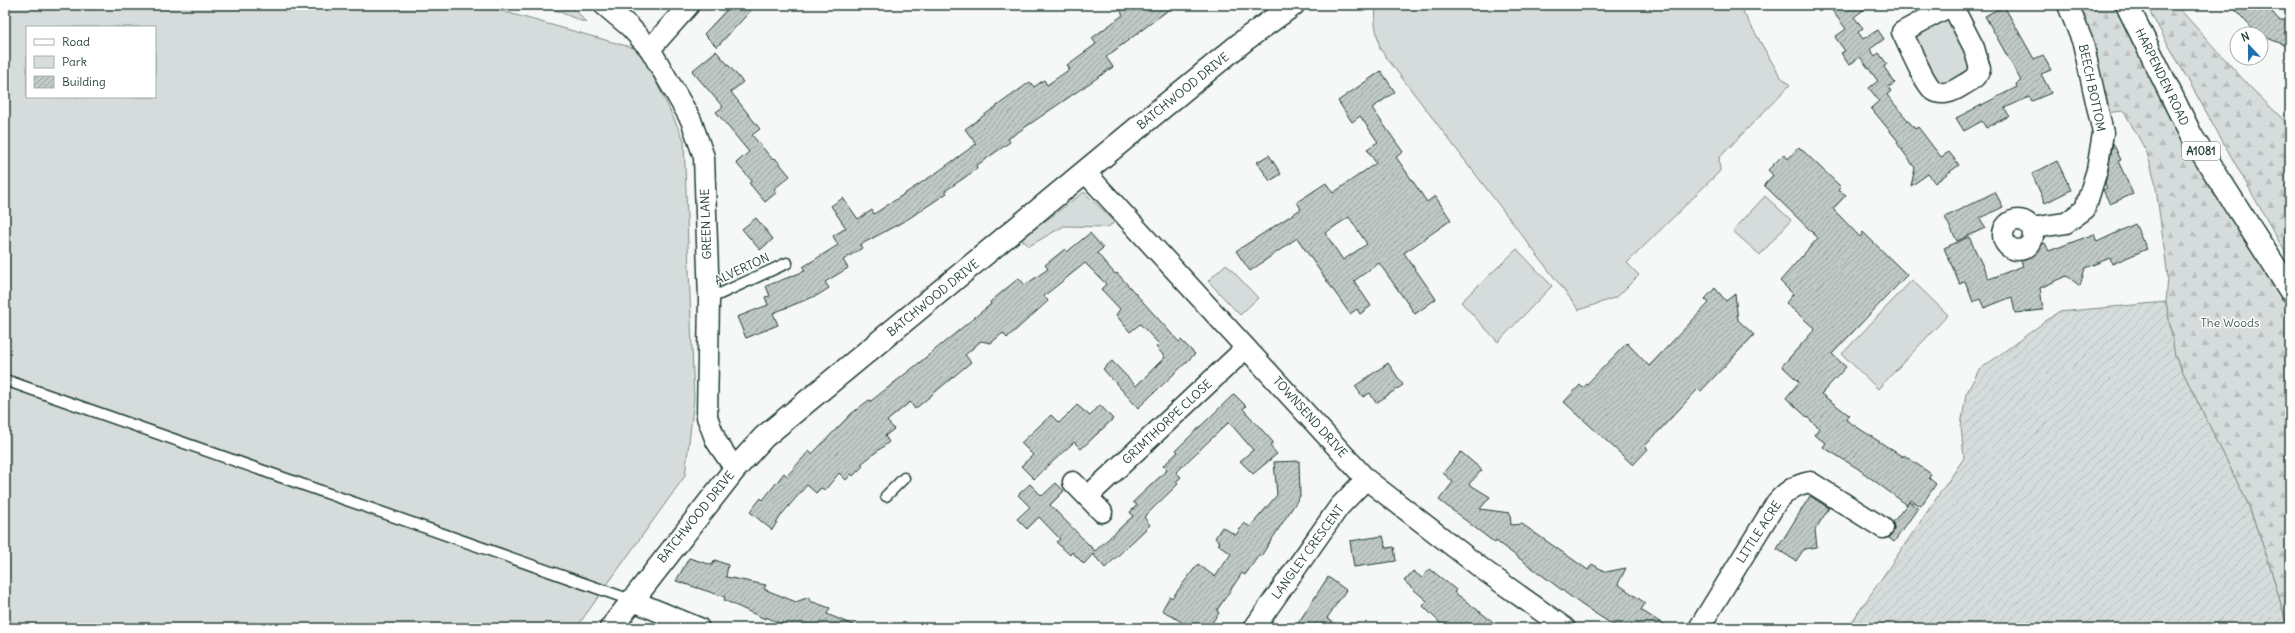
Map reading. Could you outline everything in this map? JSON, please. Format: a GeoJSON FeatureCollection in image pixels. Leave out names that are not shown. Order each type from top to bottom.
{"type":"FeatureCollection","features":[{"type":"Feature","properties":{"kind":"street","name":"GREEN LANE"},"geometry":{"type":"LineString","coordinates":[[604,5],[630,26],[650,50],[691,120],[704,157],[709,299],[707,417],[716,441],[735,469]]}},
{"type":"Feature","properties":{"kind":"street"},"geometry":{"type":"LineString","coordinates":[[650,50],[689,5]]}},
{"type":"Feature","properties":{"kind":"street","name":"BATCHWOOD DRIVE"},"geometry":{"type":"LineString","coordinates":[[610,628],[630,600],[735,469],[764,437],[1246,39],[1293,5]]}},
{"type":"Feature","properties":{"kind":"street","name":"BEECH BOTTOM"},"geometry":{"type":"LineString","coordinates":[[2032,228],[2066,223],[2086,209],[2097,170],[2103,133],[2083,43],[2068,5]]}},
{"type":"Feature","properties":{"kind":"street","name":"HARPENDEN ROAD"},"geometry":{"type":"LineString","coordinates":[[2127,5],[2192,137],[2290,290]]}},
{"type":"Feature","properties":{"kind":"street","name":"TOWNSEND DRIVE"},"geometry":{"type":"LineString","coordinates":[[1085,172],[1366,479],[1485,571],[1540,621],[1565,628]]}},
{"type":"Feature","properties":{"kind":"street","name":"GRIMTHORPE CLOSE"},"geometry":{"type":"LineString","coordinates":[[1088,496],[1246,348]]}},
{"type":"Feature","properties":{"kind":"street","name":"LANGLEY CRESCENT"},"geometry":{"type":"LineString","coordinates":[[1254,628],[1339,507],[1366,479]]}},
{"type":"Feature","properties":{"kind":"street"},"geometry":{"type":"LineString","coordinates":[[1073,482],[1102,512]]}},
{"type":"Feature","properties":{"kind":"street","name":"LITTLE ACRE"},"geometry":{"type":"LineString","coordinates":[[1699,628],[1776,503],[1786,491],[1799,484],[1810,482],[1883,528]]}},
{"type":"Feature","properties":{"kind":"street"},"geometry":{"type":"LineString","coordinates":[[630,600],[700,628]]}},
{"type":"Feature","properties":{"kind":"lane","name":"ALVERTON"},"geometry":{"type":"LineString","coordinates":[[709,299],[787,263]]}},
{"type":"Feature","properties":{"kind":"lane"},"geometry":{"type":"LineString","coordinates":[[5,380],[630,600]]}},
{"type":"Feature","properties":{"kind":"lane"},"geometry":{"type":"LineString","coordinates":[[886,496],[904,478]]}},
{"type":"Feature","properties":{"kind":"green space"},"geometry":{"type":"Polygon","coordinates":[[[5,5],[480,5],[641,50],[684,140],[694,399],[685,476],[576,628],[5,628],[5,5]]]}},
{"type":"Feature","properties":{"kind":"green space"},"geometry":{"type":"Polygon","coordinates":[[[543,5],[572,5],[586,23],[543,5]]]}},
{"type":"Feature","properties":{"kind":"green space"},"geometry":{"type":"Polygon","coordinates":[[[1376,5],[1739,5],[1780,76],[1790,85],[1719,158],[1720,171],[1627,263],[1639,275],[1617,297],[1579,310],[1380,49],[1375,24],[1376,5]]]}},
{"type":"Feature","properties":{"kind":"green space","name":"The Woods"},"geometry":{"type":"Polygon","coordinates":[[[2076,5],[2116,5],[2261,257],[2290,303],[2290,628],[2288,628],[2268,560],[2248,504],[2175,356],[2166,302],[2168,277],[2155,181],[2147,153],[2124,111],[2104,113],[2076,5]]]}},
{"type":"Feature","properties":{"kind":"green space"},"geometry":{"type":"Polygon","coordinates":[[[2146,5],[2176,5],[2229,64],[2229,66],[2231,66],[2290,126],[2290,261],[2146,5]]]}},
{"type":"Feature","properties":{"kind":"green space"},"geometry":{"type":"Polygon","coordinates":[[[1949,18],[1968,53],[1969,68],[1967,76],[1944,84],[1936,81],[1914,38],[1916,32],[1949,18]]]}},
{"type":"Feature","properties":{"kind":"green space"},"geometry":{"type":"Polygon","coordinates":[[[1084,192],[1115,222],[1108,227],[1064,226],[1029,246],[1021,239],[1084,192]]]}},
{"type":"Feature","properties":{"kind":"green space"},"geometry":{"type":"Polygon","coordinates":[[[1765,196],[1791,220],[1760,255],[1733,231],[1765,196]]]}},
{"type":"Feature","properties":{"kind":"green space"},"geometry":{"type":"Polygon","coordinates":[[[1517,249],[1552,286],[1498,342],[1461,302],[1517,249]]]}},
{"type":"Feature","properties":{"kind":"green space"},"geometry":{"type":"Polygon","coordinates":[[[1226,264],[1258,298],[1240,315],[1208,281],[1226,264]]]}},
{"type":"Feature","properties":{"kind":"green space"},"geometry":{"type":"Polygon","coordinates":[[[1912,280],[1948,315],[1878,389],[1842,354],[1912,280]]]}},
{"type":"Feature","properties":{"kind":"green space"},"geometry":{"type":"Polygon","coordinates":[[[2166,302],[2175,356],[2248,504],[2268,560],[2288,628],[1859,628],[1851,623],[1964,458],[1961,426],[1966,394],[1979,370],[2058,312],[2166,302]]]}},
{"type":"Feature","properties":{"kind":"building"},"geometry":{"type":"Polygon","coordinates":[[[731,5],[756,5],[717,47],[704,34],[731,5]]]}},
{"type":"Feature","properties":{"kind":"building"},"geometry":{"type":"Polygon","coordinates":[[[1117,5],[1175,5],[1106,57],[1113,67],[1008,139],[1010,142],[976,166],[977,169],[945,191],[947,193],[908,219],[860,245],[862,248],[843,260],[848,268],[825,282],[829,288],[818,295],[773,313],[778,325],[746,338],[737,317],[768,305],[765,297],[770,296],[766,286],[805,271],[803,267],[838,245],[833,236],[846,228],[831,206],[843,198],[858,219],[872,210],[874,214],[939,171],[976,144],[965,129],[1030,82],[1034,87],[1044,80],[1047,85],[1070,69],[1067,65],[1096,44],[1092,38],[1123,15],[1117,5]]]}},
{"type":"Feature","properties":{"kind":"building"},"geometry":{"type":"Polygon","coordinates":[[[1828,5],[1870,5],[1854,17],[1863,28],[1858,32],[1863,39],[1878,30],[1884,39],[1870,49],[1875,56],[1879,53],[1887,64],[1884,67],[1895,83],[1888,87],[1891,91],[1887,95],[1915,129],[1918,127],[1941,157],[1949,152],[1959,165],[1935,183],[1928,174],[1911,186],[1915,168],[1897,143],[1898,141],[1871,108],[1879,101],[1869,88],[1878,81],[1860,57],[1849,65],[1841,53],[1845,51],[1835,37],[1846,29],[1828,5]]]}},
{"type":"Feature","properties":{"kind":"building"},"geometry":{"type":"Polygon","coordinates":[[[2231,5],[2266,5],[2279,20],[2290,20],[2290,47],[2269,39],[2269,26],[2250,26],[2231,5]]]}},
{"type":"Feature","properties":{"kind":"building"},"geometry":{"type":"Polygon","coordinates":[[[2004,6],[2034,59],[2043,55],[2051,70],[2041,74],[2051,93],[2032,101],[2029,97],[2005,108],[2009,116],[1986,128],[1982,121],[1964,131],[1956,118],[2017,87],[2016,84],[2021,81],[1985,16],[2004,6]]]}},
{"type":"Feature","properties":{"kind":"building"},"geometry":{"type":"Polygon","coordinates":[[[716,51],[743,82],[731,92],[760,129],[752,135],[773,160],[775,158],[790,176],[774,189],[777,192],[765,202],[749,183],[752,181],[736,163],[749,152],[716,112],[723,107],[692,71],[716,51]]]}},
{"type":"Feature","properties":{"kind":"building"},"geometry":{"type":"Polygon","coordinates":[[[1381,71],[1395,92],[1372,108],[1403,152],[1396,157],[1427,202],[1435,196],[1451,220],[1404,253],[1436,299],[1415,314],[1379,263],[1354,281],[1371,306],[1360,314],[1357,309],[1350,314],[1297,238],[1250,271],[1236,251],[1301,209],[1297,202],[1326,183],[1333,193],[1376,163],[1367,149],[1378,142],[1360,116],[1352,122],[1338,101],[1381,71]],[[1349,217],[1325,233],[1343,260],[1367,244],[1349,217]]]}},
{"type":"Feature","properties":{"kind":"building"},"geometry":{"type":"Polygon","coordinates":[[[2113,143],[2121,160],[2118,161],[2133,194],[2110,204],[2103,190],[2107,188],[2105,184],[2113,143]]]}},
{"type":"Feature","properties":{"kind":"building"},"geometry":{"type":"Polygon","coordinates":[[[1799,147],[1841,187],[1838,190],[1846,195],[1833,209],[1860,237],[1863,232],[1907,275],[1832,354],[1846,367],[1821,394],[1849,415],[1846,420],[1903,457],[1904,455],[1931,474],[1929,478],[1936,484],[1921,506],[1910,500],[1907,505],[1857,468],[1823,447],[1826,443],[1814,435],[1819,428],[1786,398],[1799,382],[1782,366],[1815,329],[1786,303],[1793,294],[1780,281],[1818,238],[1764,185],[1773,175],[1768,170],[1784,154],[1788,159],[1799,147]]]}},
{"type":"Feature","properties":{"kind":"building"},"geometry":{"type":"Polygon","coordinates":[[[1269,155],[1281,174],[1270,181],[1257,162],[1269,155]]]}},
{"type":"Feature","properties":{"kind":"building"},"geometry":{"type":"Polygon","coordinates":[[[2057,161],[2071,190],[2045,203],[2032,174],[2057,161]]]}},
{"type":"Feature","properties":{"kind":"building"},"geometry":{"type":"Polygon","coordinates":[[[1995,192],[2003,207],[1980,218],[1985,228],[1957,241],[1945,217],[1995,192]]]}},
{"type":"Feature","properties":{"kind":"building"},"geometry":{"type":"Polygon","coordinates":[[[756,218],[773,239],[760,250],[742,229],[756,218]]]}},
{"type":"Feature","properties":{"kind":"building"},"geometry":{"type":"Polygon","coordinates":[[[2135,224],[2147,249],[2112,264],[2110,258],[2085,268],[2080,286],[2067,276],[2040,288],[2043,310],[2015,313],[2012,297],[1984,308],[1980,299],[1973,302],[1965,281],[1960,284],[1944,248],[1969,237],[1989,279],[2023,266],[2020,259],[2033,253],[2031,249],[2045,243],[2049,251],[2094,234],[2097,242],[2135,224]]]}},
{"type":"Feature","properties":{"kind":"building"},"geometry":{"type":"Polygon","coordinates":[[[1090,233],[1103,248],[1097,253],[1115,274],[1117,273],[1179,342],[1181,340],[1195,354],[1138,408],[1103,369],[1112,361],[1136,386],[1165,357],[1156,347],[1159,344],[1140,324],[1130,332],[1116,315],[1120,309],[1101,289],[1106,284],[1085,263],[1044,296],[1048,301],[1007,338],[1003,333],[991,343],[981,341],[965,355],[971,362],[915,409],[910,402],[887,421],[894,429],[885,436],[889,442],[861,464],[863,466],[853,476],[851,474],[846,480],[839,473],[825,490],[821,488],[816,493],[807,485],[782,514],[772,530],[750,512],[761,498],[763,500],[784,473],[787,476],[809,451],[812,454],[851,414],[869,400],[871,401],[914,367],[991,304],[990,302],[1019,278],[1025,285],[1048,269],[1045,265],[1065,249],[1067,252],[1090,233]]]}},
{"type":"Feature","properties":{"kind":"building"},"geometry":{"type":"Polygon","coordinates":[[[1715,288],[1726,301],[1735,294],[1738,320],[1754,335],[1701,391],[1698,389],[1645,446],[1648,449],[1633,465],[1564,402],[1580,385],[1583,388],[1627,343],[1649,366],[1709,303],[1705,299],[1715,288]]]}},
{"type":"Feature","properties":{"kind":"building"},"geometry":{"type":"Polygon","coordinates":[[[1388,363],[1403,385],[1376,403],[1370,393],[1363,397],[1355,386],[1388,363]]]}},
{"type":"Feature","properties":{"kind":"building"},"geometry":{"type":"Polygon","coordinates":[[[1234,394],[1246,406],[1243,409],[1273,442],[1270,446],[1277,454],[1253,474],[1240,461],[1253,450],[1229,422],[1176,472],[1181,477],[1176,482],[1178,484],[1144,517],[1150,525],[1105,568],[1093,554],[1084,564],[1072,552],[1070,555],[1056,542],[1060,539],[1039,517],[1027,529],[1017,519],[1030,507],[1018,495],[1030,484],[1042,496],[1056,483],[1064,491],[1050,505],[1095,551],[1133,516],[1130,512],[1137,505],[1133,502],[1167,470],[1163,466],[1178,452],[1176,450],[1234,394]]]}},
{"type":"Feature","properties":{"kind":"building"},"geometry":{"type":"Polygon","coordinates":[[[1077,405],[1090,416],[1100,405],[1113,419],[1081,449],[1074,442],[1034,479],[1021,466],[1033,455],[1021,443],[1051,415],[1059,423],[1077,405]]]}},
{"type":"Feature","properties":{"kind":"building"},"geometry":{"type":"Polygon","coordinates":[[[1461,452],[1482,470],[1469,484],[1490,497],[1480,509],[1510,513],[1511,525],[1522,524],[1588,570],[1592,564],[1606,572],[1626,568],[1618,584],[1645,603],[1641,610],[1669,628],[1618,628],[1582,605],[1496,541],[1495,543],[1439,500],[1453,482],[1443,473],[1461,452]]]}},
{"type":"Feature","properties":{"kind":"building"},"geometry":{"type":"Polygon","coordinates":[[[1299,461],[1300,496],[1261,556],[1259,555],[1245,575],[1242,573],[1217,610],[1219,613],[1208,628],[1191,628],[1162,610],[1170,596],[1172,598],[1198,564],[1215,577],[1231,554],[1218,544],[1220,542],[1215,538],[1222,527],[1236,535],[1244,523],[1250,527],[1277,495],[1274,462],[1299,461]]]}},
{"type":"Feature","properties":{"kind":"building"},"geometry":{"type":"Polygon","coordinates":[[[1810,496],[1829,508],[1815,530],[1817,547],[1804,549],[1796,561],[1777,549],[1810,496]]]}},
{"type":"Feature","properties":{"kind":"building"},"geometry":{"type":"Polygon","coordinates":[[[1909,502],[1918,508],[1894,542],[1889,538],[1894,529],[1893,522],[1909,502]]]}},
{"type":"Feature","properties":{"kind":"building"},"geometry":{"type":"Polygon","coordinates":[[[1383,536],[1386,548],[1394,547],[1396,561],[1354,567],[1350,541],[1383,536]]]}},
{"type":"Feature","properties":{"kind":"building"},"geometry":{"type":"Polygon","coordinates":[[[689,558],[712,565],[715,560],[728,565],[726,577],[766,585],[764,589],[796,602],[809,597],[810,601],[830,608],[827,614],[860,628],[790,628],[766,617],[765,619],[724,600],[725,597],[676,581],[689,558]]]}},
{"type":"Feature","properties":{"kind":"building"},"geometry":{"type":"Polygon","coordinates":[[[1430,569],[1456,590],[1454,592],[1501,628],[1445,628],[1423,606],[1427,601],[1404,581],[1413,571],[1422,578],[1430,569]]]}},
{"type":"Feature","properties":{"kind":"building"},"geometry":{"type":"Polygon","coordinates":[[[1328,577],[1346,590],[1327,618],[1340,628],[1295,628],[1328,577]]]}}]}
